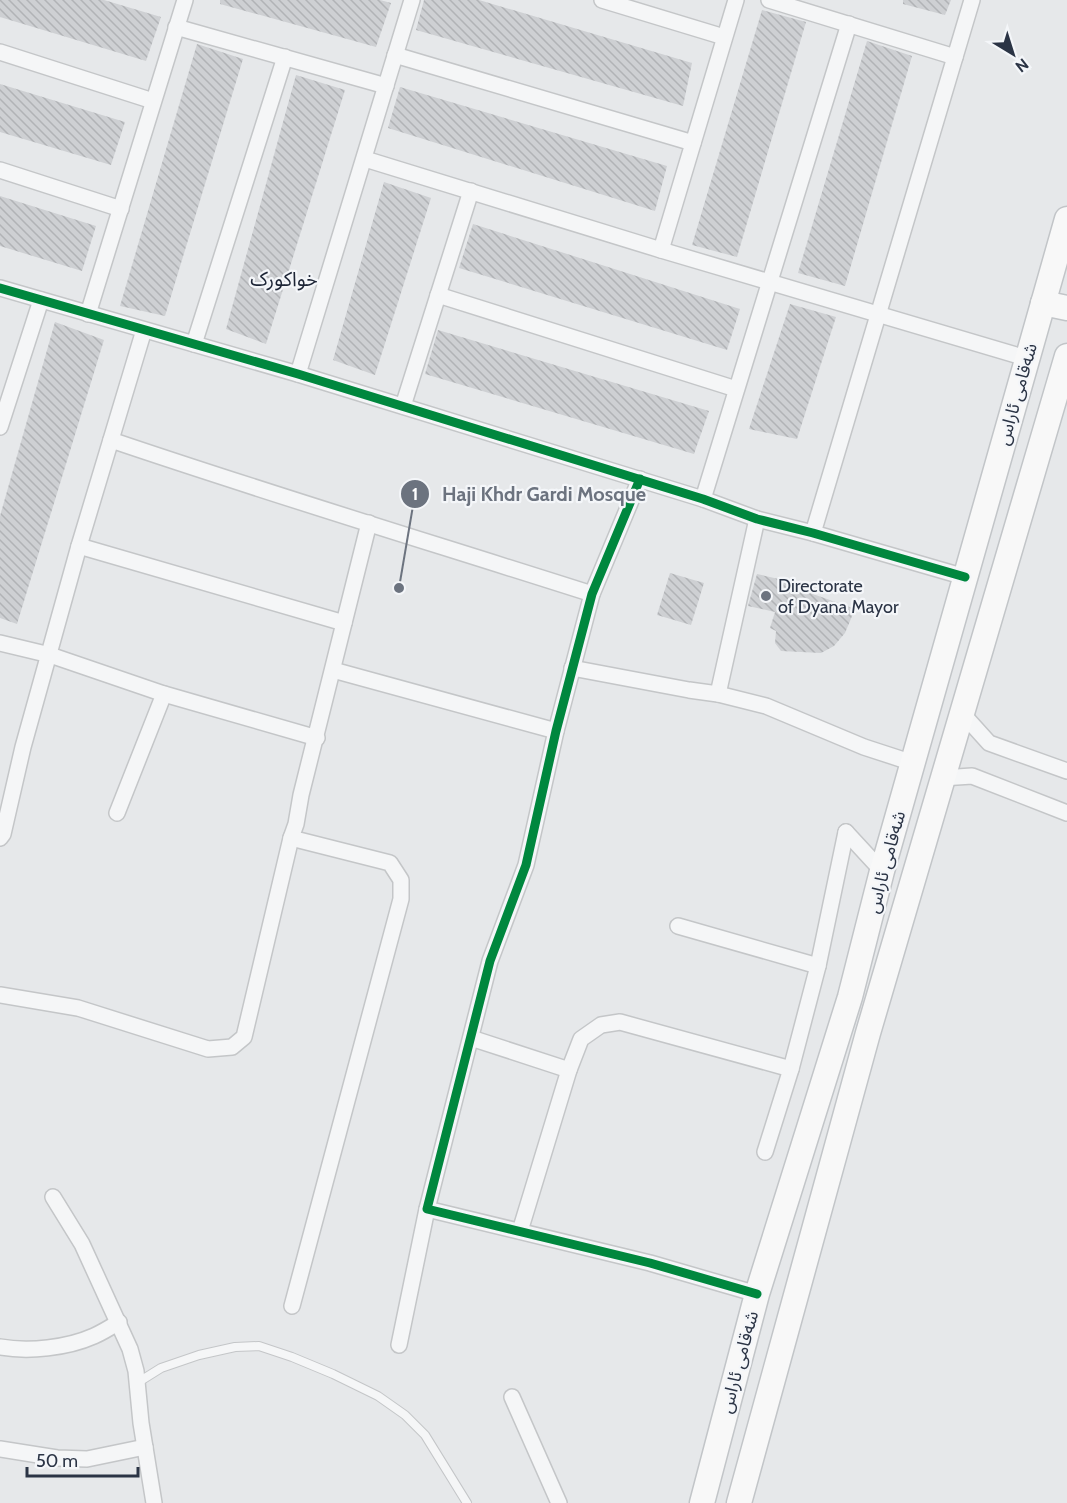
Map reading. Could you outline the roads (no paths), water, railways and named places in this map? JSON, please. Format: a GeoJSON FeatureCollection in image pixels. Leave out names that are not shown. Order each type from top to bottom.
{"type":"FeatureCollection","features":[{"type":"Feature","properties":{"kind":"main road","name":"شەقامی ئاراس"},"geometry":{"type":"LineString","coordinates":[[702,1503],[757,1294],[850,997],[882,871],[1067,219]]}},
{"type":"Feature","properties":{"kind":"main road"},"geometry":{"type":"LineString","coordinates":[[1043,303],[1067,308]]}},
{"type":"Feature","properties":{"kind":"main road","name":"شەقامی ئاراس"},"geometry":{"type":"LineString","coordinates":[[739,1503],[868,1034],[1067,356]]}},
{"type":"Feature","properties":{"kind":"main road"},"geometry":{"type":"LineString","coordinates":[[850,997],[856,1026],[868,1034]]}},
{"type":"Feature","properties":{"kind":"street"},"geometry":{"type":"LineString","coordinates":[[88,314],[185,0]]}},
{"type":"Feature","properties":{"kind":"street"},"geometry":{"type":"LineString","coordinates":[[298,374],[412,0]]}},
{"type":"Feature","properties":{"kind":"street"},"geometry":{"type":"LineString","coordinates":[[602,0],[724,38]]}},
{"type":"Feature","properties":{"kind":"street"},"geometry":{"type":"LineString","coordinates":[[661,250],[736,0]]}},
{"type":"Feature","properties":{"kind":"street"},"geometry":{"type":"LineString","coordinates":[[769,0],[955,57]]}},
{"type":"Feature","properties":{"kind":"street"},"geometry":{"type":"LineString","coordinates":[[813,533],[972,0]]}},
{"type":"Feature","properties":{"kind":"street"},"geometry":{"type":"LineString","coordinates":[[703,499],[849,24]]}},
{"type":"Feature","properties":{"kind":"street"},"geometry":{"type":"LineString","coordinates":[[176,27],[386,86]]}},
{"type":"Feature","properties":{"kind":"street"},"geometry":{"type":"LineString","coordinates":[[0,52],[153,101]]}},
{"type":"Feature","properties":{"kind":"street"},"geometry":{"type":"LineString","coordinates":[[395,56],[693,143]]}},
{"type":"Feature","properties":{"kind":"street"},"geometry":{"type":"LineString","coordinates":[[194,344],[285,57]]}},
{"type":"Feature","properties":{"kind":"street"},"geometry":{"type":"LineString","coordinates":[[365,159],[661,250],[1026,358]]}},
{"type":"Feature","properties":{"kind":"street"},"geometry":{"type":"LineString","coordinates":[[0,170],[121,209]]}},
{"type":"Feature","properties":{"kind":"street"},"geometry":{"type":"LineString","coordinates":[[403,406],[471,191]]}},
{"type":"Feature","properties":{"kind":"street"},"geometry":{"type":"LineString","coordinates":[[0,288],[298,374],[640,479],[757,519],[813,533],[965,578]]}},
{"type":"Feature","properties":{"kind":"street"},"geometry":{"type":"LineString","coordinates":[[438,295],[736,389]]}},
{"type":"Feature","properties":{"kind":"street"},"geometry":{"type":"LineString","coordinates":[[1,418],[41,300]]}},
{"type":"Feature","properties":{"kind":"street"},"geometry":{"type":"LineString","coordinates":[[0,838],[3,834],[23,747],[78,546],[144,330]]}},
{"type":"Feature","properties":{"kind":"street"},"geometry":{"type":"LineString","coordinates":[[111,440],[235,482],[592,594]]}},
{"type":"Feature","properties":{"kind":"street"},"geometry":{"type":"LineString","coordinates":[[399,1345],[427,1209],[490,961],[526,866],[556,731],[592,594],[640,479]]}},
{"type":"Feature","properties":{"kind":"street"},"geometry":{"type":"LineString","coordinates":[[718,694],[757,519]]}},
{"type":"Feature","properties":{"kind":"street"},"geometry":{"type":"LineString","coordinates":[[0,995],[78,1008],[208,1049],[232,1047],[244,1037],[369,523]]}},
{"type":"Feature","properties":{"kind":"street"},"geometry":{"type":"LineString","coordinates":[[78,546],[344,623]]}},
{"type":"Feature","properties":{"kind":"street"},"geometry":{"type":"LineString","coordinates":[[0,643],[50,655],[164,694],[317,738]]}},
{"type":"Feature","properties":{"kind":"street"},"geometry":{"type":"LineString","coordinates":[[572,668],[718,694],[765,705],[864,747],[913,763]]}},
{"type":"Feature","properties":{"kind":"street"},"geometry":{"type":"LineString","coordinates":[[333,670],[556,731]]}},
{"type":"Feature","properties":{"kind":"street"},"geometry":{"type":"LineString","coordinates":[[117,813],[164,694]]}},
{"type":"Feature","properties":{"kind":"street"},"geometry":{"type":"LineString","coordinates":[[961,712],[989,743],[1067,771]]}},
{"type":"Feature","properties":{"kind":"street"},"geometry":{"type":"LineString","coordinates":[[942,778],[972,776],[1067,813]]}},
{"type":"Feature","properties":{"kind":"street"},"geometry":{"type":"LineString","coordinates":[[765,1152],[791,1069],[818,966],[846,832],[882,871]]}},
{"type":"Feature","properties":{"kind":"street"},"geometry":{"type":"LineString","coordinates":[[291,838],[390,863],[401,880],[401,899],[292,1306]]}},
{"type":"Feature","properties":{"kind":"street"},"geometry":{"type":"LineString","coordinates":[[678,926],[818,966]]}},
{"type":"Feature","properties":{"kind":"street"},"geometry":{"type":"LineString","coordinates":[[520,1231],[569,1070],[581,1039],[601,1025],[620,1022],[791,1069]]}},
{"type":"Feature","properties":{"kind":"street"},"geometry":{"type":"LineString","coordinates":[[471,1038],[569,1070]]}},
{"type":"Feature","properties":{"kind":"street"},"geometry":{"type":"LineString","coordinates":[[53,1197],[81,1244],[130,1349],[154,1503]]}},
{"type":"Feature","properties":{"kind":"street"},"geometry":{"type":"LineString","coordinates":[[427,1209],[650,1263],[757,1294]]}},
{"type":"Feature","properties":{"kind":"street"},"geometry":{"type":"LineString","coordinates":[[0,1347],[12,1349],[60,1346],[93,1336],[119,1322]]}},
{"type":"Feature","properties":{"kind":"street"},"geometry":{"type":"LineString","coordinates":[[512,1397],[559,1503]]}},
{"type":"Feature","properties":{"kind":"street"},"geometry":{"type":"LineString","coordinates":[[0,1449],[57,1458],[87,1459],[145,1447]]}},
{"type":"Feature","properties":{"kind":"lane"},"geometry":{"type":"LineString","coordinates":[[137,1383],[161,1368],[199,1355],[235,1347],[259,1346],[291,1357],[378,1396],[405,1415],[425,1435],[467,1503]]}},
{"type":"Feature","properties":{"kind":"place","name":"Haji Khdr Gardi Mosque"},"geometry":{"type":"Point","coordinates":[399,588]}},
{"type":"Feature","properties":{"kind":"place","name":"Directorate of Dyana Mayor"},"geometry":{"type":"Point","coordinates":[766,596]}},
{"type":"Feature","properties":{"kind":"district","name":"خواکورک"},"geometry":{"type":"Point","coordinates":[284,279]}}]}
